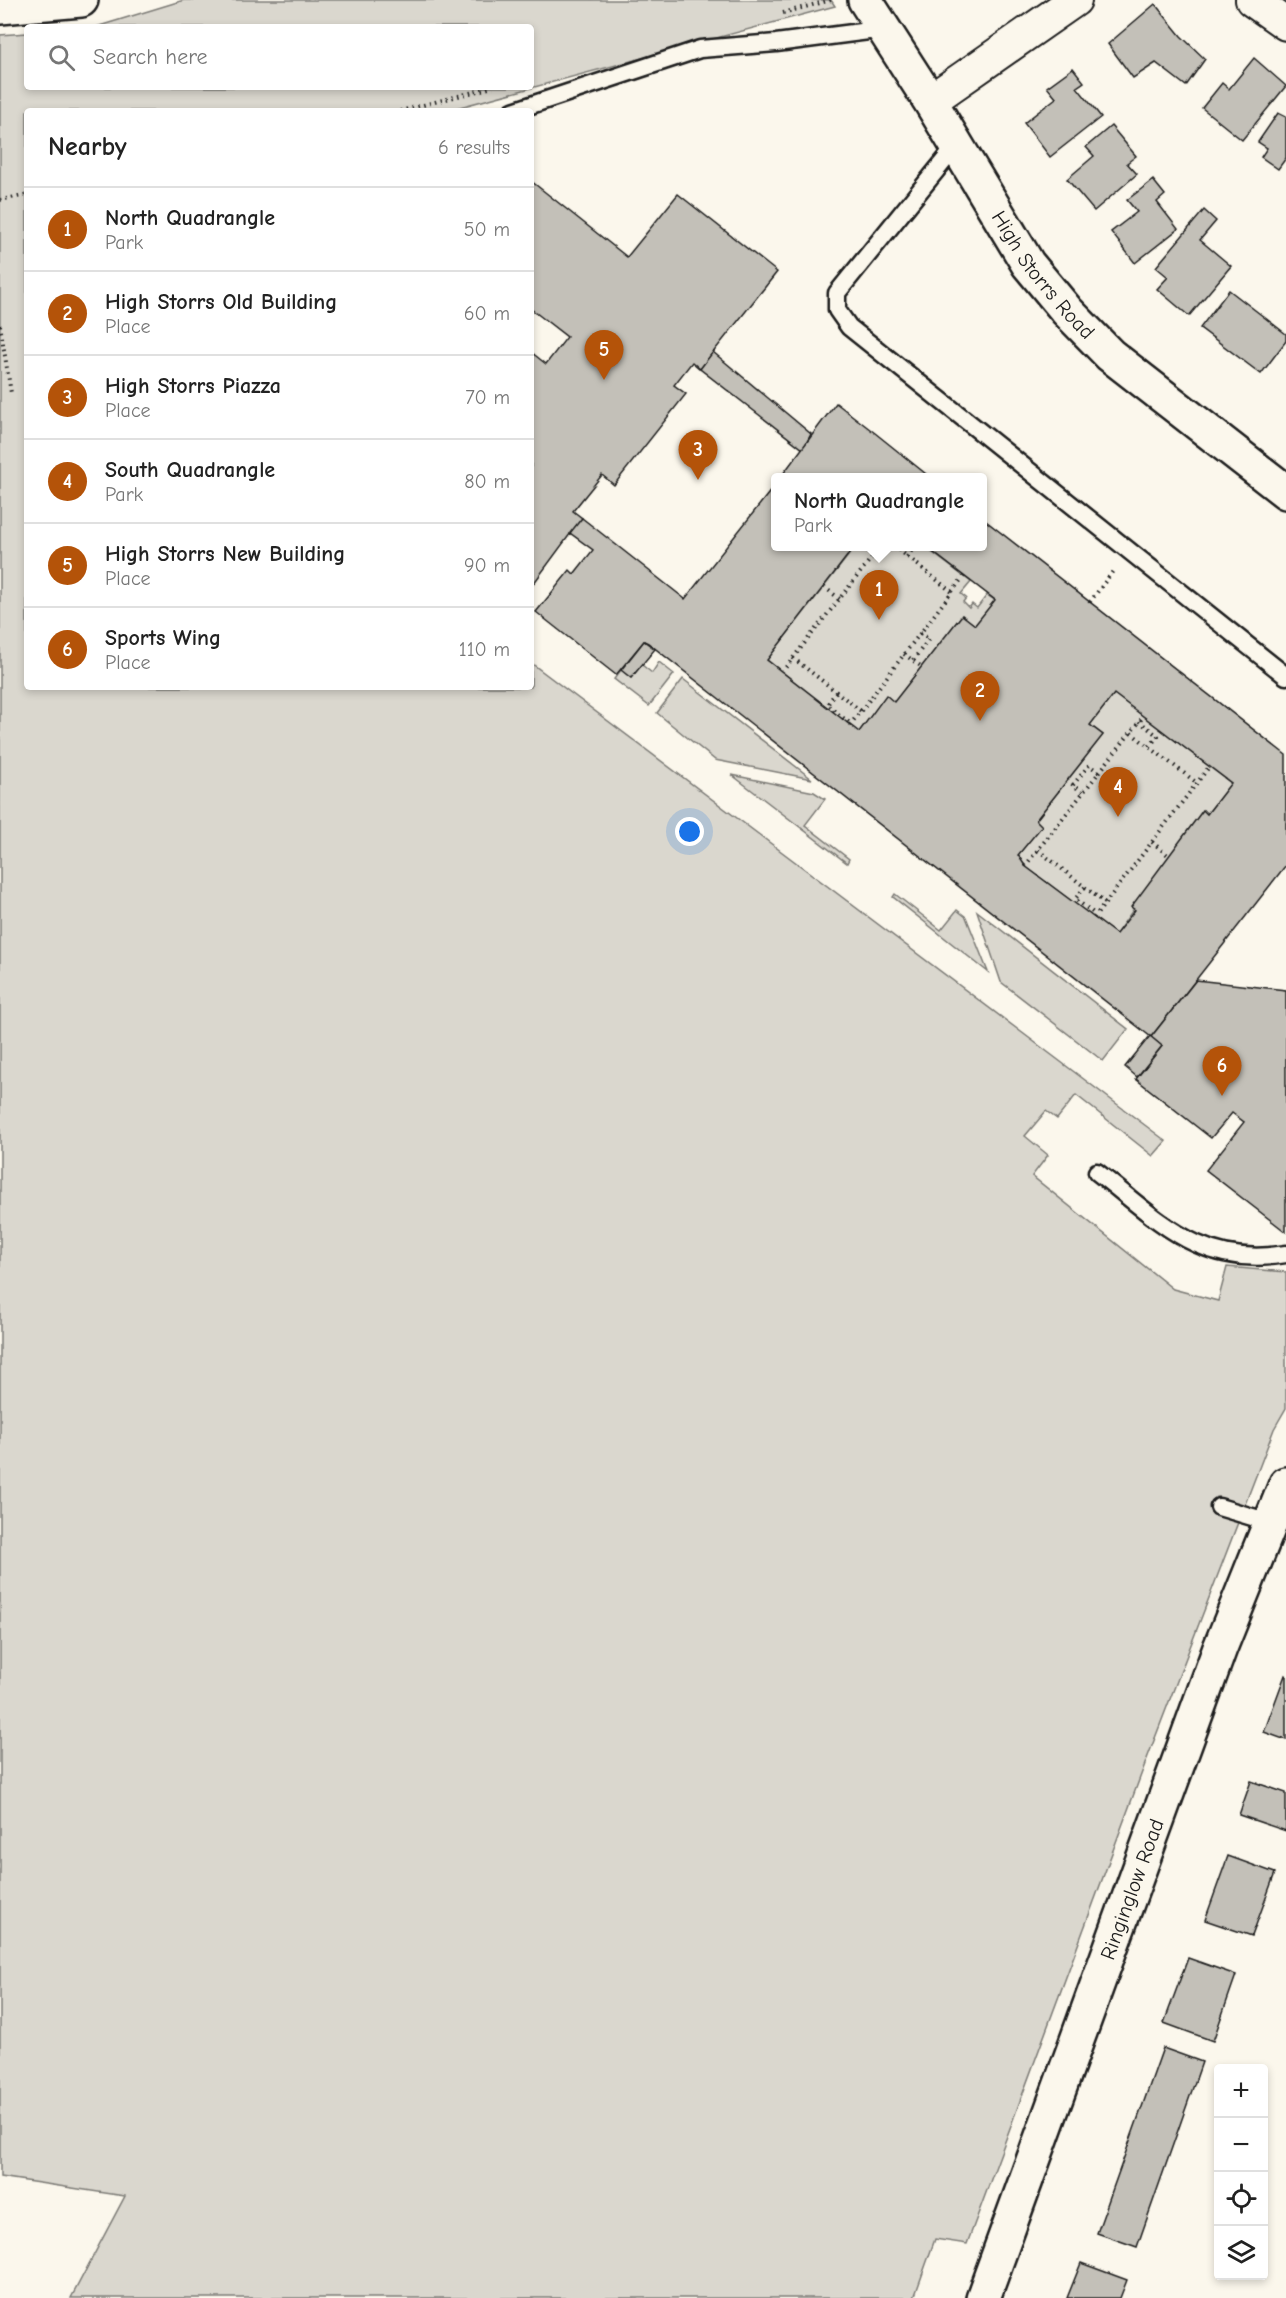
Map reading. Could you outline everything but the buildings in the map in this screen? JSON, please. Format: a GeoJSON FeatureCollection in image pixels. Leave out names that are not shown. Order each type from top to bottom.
{"type":"FeatureCollection","features":[{"type":"Feature","properties":{"kind":"street"},"geometry":{"type":"LineString","coordinates":[[0,7],[81,0]]}},
{"type":"Feature","properties":{"kind":"street","name":"High Storrs Road"},"geometry":{"type":"LineString","coordinates":[[865,0],[930,101],[1028,264],[1067,311],[1110,355],[1286,492]]}},
{"type":"Feature","properties":{"kind":"street"},"geometry":{"type":"LineString","coordinates":[[930,101],[1075,0]]}},
{"type":"Feature","properties":{"kind":"street"},"geometry":{"type":"LineString","coordinates":[[1252,0],[1286,24]]}},
{"type":"Feature","properties":{"kind":"street","name":"Ringinglow Road"},"geometry":{"type":"LineString","coordinates":[[983,2298],[1220,1648],[1286,1484]]}},
{"type":"Feature","properties":{"kind":"lane"},"geometry":{"type":"LineString","coordinates":[[522,108],[700,49],[776,43],[884,29]]}},
{"type":"Feature","properties":{"kind":"lane"},"geometry":{"type":"LineString","coordinates":[[956,146],[837,293],[837,310],[849,327],[1286,676]]}},
{"type":"Feature","properties":{"kind":"lane"},"geometry":{"type":"LineString","coordinates":[[1096,1172],[1183,1239],[1207,1250],[1261,1258],[1286,1254]]}},
{"type":"Feature","properties":{"kind":"lane"},"geometry":{"type":"LineString","coordinates":[[1219,1507],[1269,1522]]}},
{"type":"Feature","properties":{"kind":"path"},"geometry":{"type":"LineString","coordinates":[[412,108],[481,90]]}},
{"type":"Feature","properties":{"kind":"path"},"geometry":{"type":"LineString","coordinates":[[0,200],[24,196]]}},
{"type":"Feature","properties":{"kind":"path"},"geometry":{"type":"LineString","coordinates":[[0,325],[11,393]]}},
{"type":"Feature","properties":{"kind":"path"},"geometry":{"type":"LineString","coordinates":[[782,672],[877,551]]}},
{"type":"Feature","properties":{"kind":"path"},"geometry":{"type":"LineString","coordinates":[[900,551],[952,592]]}},
{"type":"Feature","properties":{"kind":"path"},"geometry":{"type":"LineString","coordinates":[[907,557],[911,551]]}},
{"type":"Feature","properties":{"kind":"path"},"geometry":{"type":"LineString","coordinates":[[1090,602],[1129,551]]}},
{"type":"Feature","properties":{"kind":"path"},"geometry":{"type":"LineString","coordinates":[[836,693],[827,705],[851,725],[964,576]]}},
{"type":"Feature","properties":{"kind":"path"},"geometry":{"type":"LineString","coordinates":[[824,587],[840,599]]}},
{"type":"Feature","properties":{"kind":"path"},"geometry":{"type":"LineString","coordinates":[[913,660],[929,639],[921,633]]}},
{"type":"Feature","properties":{"kind":"path"},"geometry":{"type":"LineString","coordinates":[[904,654],[922,666]]}},
{"type":"Feature","properties":{"kind":"path"},"geometry":{"type":"LineString","coordinates":[[792,658],[861,711]]}},
{"type":"Feature","properties":{"kind":"path"},"geometry":{"type":"LineString","coordinates":[[1025,866],[1143,717]]}},
{"type":"Feature","properties":{"kind":"path"},"geometry":{"type":"LineString","coordinates":[[1139,722],[1158,736],[1149,747]]}},
{"type":"Feature","properties":{"kind":"path"},"geometry":{"type":"LineString","coordinates":[[1131,733],[1197,783]]}},
{"type":"Feature","properties":{"kind":"path"},"geometry":{"type":"LineString","coordinates":[[1073,785],[1089,765],[1099,772]]}},
{"type":"Feature","properties":{"kind":"path"},"geometry":{"type":"LineString","coordinates":[[1085,887],[1075,899],[1095,916],[1209,767]]}},
{"type":"Feature","properties":{"kind":"path"},"geometry":{"type":"LineString","coordinates":[[1067,780],[1083,793]]}},
{"type":"Feature","properties":{"kind":"path"},"geometry":{"type":"LineString","coordinates":[[1152,842],[1169,856]]}},
{"type":"Feature","properties":{"kind":"path"},"geometry":{"type":"LineString","coordinates":[[1038,850],[1105,903]]}},
{"type":"Feature","properties":{"kind":"shaded area"},"geometry":{"type":"Polygon","coordinates":[[[184,0],[831,0],[835,6],[534,87],[534,24],[106,24],[184,0]]]}},
{"type":"Feature","properties":{"kind":"shaded area"},"geometry":{"type":"Polygon","coordinates":[[[24,33],[24,90],[523,90],[456,108],[24,108],[24,690],[534,690],[534,665],[1166,1141],[1153,1156],[1076,1095],[1057,1119],[1046,1111],[1025,1136],[1048,1155],[1032,1176],[1173,1289],[1218,1301],[1227,1267],[1286,1272],[1286,1408],[1274,1429],[1145,1764],[967,2244],[935,2239],[914,2298],[71,2298],[125,2196],[0,2177],[0,35],[24,33]]]}},
{"type":"Feature","properties":{"kind":"shaded area"},"geometry":{"type":"Polygon","coordinates":[[[852,551],[930,551],[971,582],[961,594],[966,598],[963,602],[969,608],[972,604],[977,608],[987,595],[995,600],[975,625],[962,615],[894,702],[886,696],[859,732],[767,660],[852,551]]]}},
{"type":"Feature","properties":{"kind":"shaded area"},"geometry":{"type":"Polygon","coordinates":[[[659,662],[674,674],[649,706],[614,679],[621,670],[631,678],[642,665],[652,673],[659,662]]]}},
{"type":"Feature","properties":{"kind":"shaded area"},"geometry":{"type":"Polygon","coordinates":[[[683,679],[812,779],[715,760],[657,713],[683,679]]]}},
{"type":"Feature","properties":{"kind":"shaded area"},"geometry":{"type":"Polygon","coordinates":[[[1114,694],[1231,783],[1207,814],[1203,811],[1116,934],[1025,866],[1018,855],[1041,826],[1036,820],[1103,735],[1090,725],[1114,694]]]}},
{"type":"Feature","properties":{"kind":"shaded area"},"geometry":{"type":"Polygon","coordinates":[[[732,775],[814,792],[825,799],[805,825],[849,859],[847,863],[732,775]]]}},
{"type":"Feature","properties":{"kind":"shaded area"},"geometry":{"type":"Polygon","coordinates":[[[895,894],[941,930],[957,910],[966,917],[988,972],[893,897],[895,894]]]}},
{"type":"Feature","properties":{"kind":"shaded area"},"geometry":{"type":"Polygon","coordinates":[[[977,911],[1128,1029],[1103,1061],[1001,982],[977,911]]]}},
{"type":"Feature","properties":{"kind":"place","name":"High Storrs New Building"},"geometry":{"type":"Point","coordinates":[604,380]}},
{"type":"Feature","properties":{"kind":"place","name":"High Storrs Piazza"},"geometry":{"type":"Point","coordinates":[698,480]}},
{"type":"Feature","properties":{"kind":"place","name":"North Quadrangle"},"geometry":{"type":"Point","coordinates":[879,620]}},
{"type":"Feature","properties":{"kind":"place","name":"High Storrs Old Building"},"geometry":{"type":"Point","coordinates":[980,721]}},
{"type":"Feature","properties":{"kind":"place","name":"South Quadrangle"},"geometry":{"type":"Point","coordinates":[1118,817]}},
{"type":"Feature","properties":{"kind":"place","name":"Sports Wing"},"geometry":{"type":"Point","coordinates":[1222,1096]}}]}
